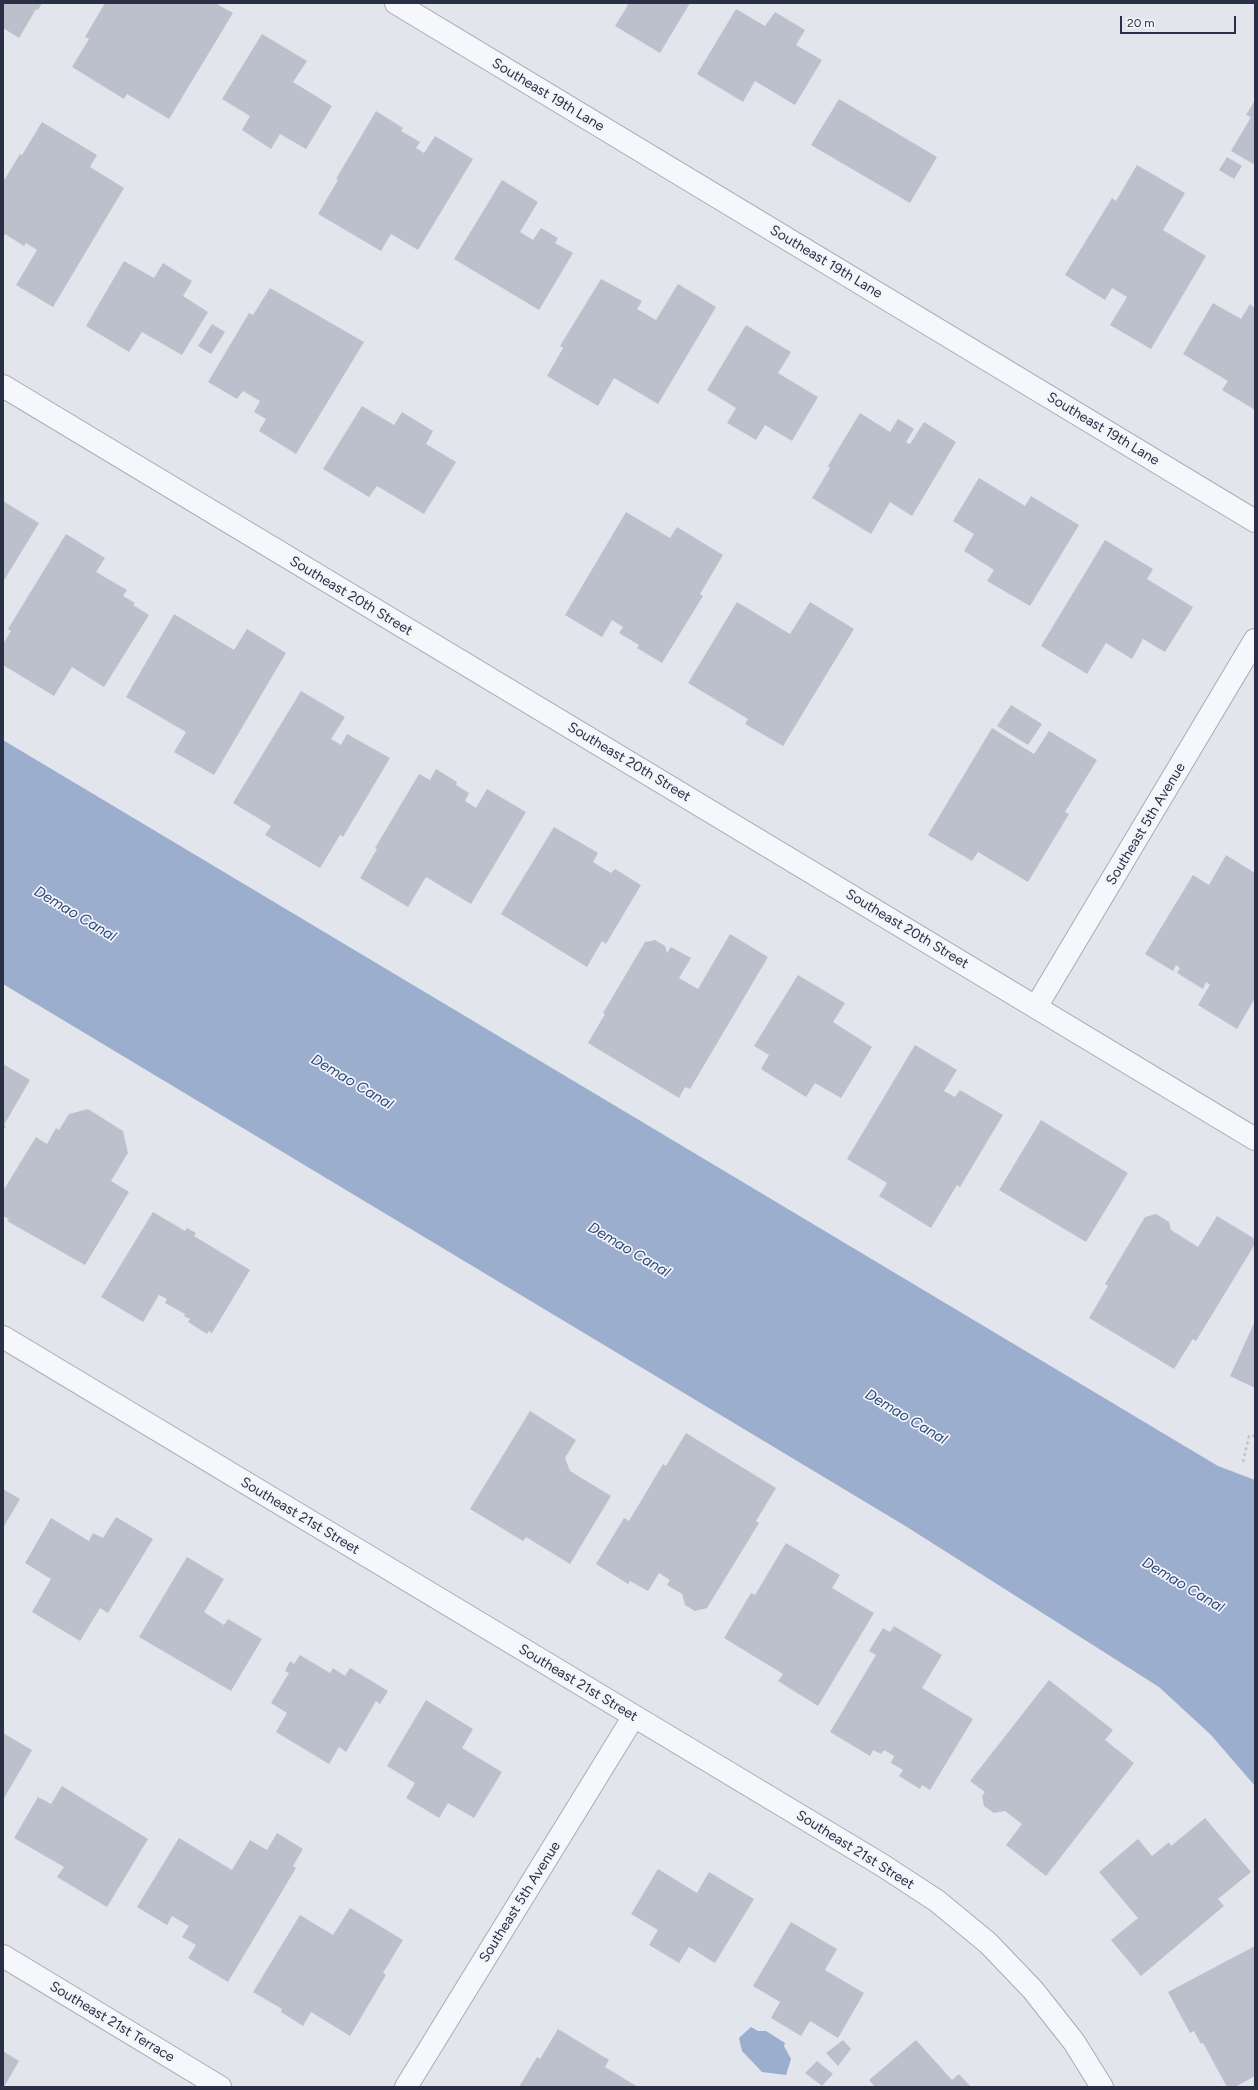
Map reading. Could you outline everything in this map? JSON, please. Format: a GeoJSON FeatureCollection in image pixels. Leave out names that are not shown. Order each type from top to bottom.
{"type":"FeatureCollection","features":[{"type":"Feature","properties":{"kind":"street","name":"Southeast 19th Lane"},"geometry":{"type":"LineString","coordinates":[[396,3],[1255,521]]}},
{"type":"Feature","properties":{"kind":"street","name":"Southeast 20th Street"},"geometry":{"type":"LineString","coordinates":[[3,386],[1255,1138]]}},
{"type":"Feature","properties":{"kind":"street","name":"Southeast 5th Avenue"},"geometry":{"type":"LineString","coordinates":[[1036,1007],[1255,640]]}},
{"type":"Feature","properties":{"kind":"street","name":"Southeast 21st Street"},"geometry":{"type":"LineString","coordinates":[[3,1337],[882,1865],[937,1901],[988,1943],[1033,1990],[1074,2042],[1102,2087]]}},
{"type":"Feature","properties":{"kind":"street","name":"Southeast 5th Avenue"},"geometry":{"type":"LineString","coordinates":[[406,2087],[634,1716]]}},
{"type":"Feature","properties":{"kind":"street","name":"Southeast 21st Terrace"},"geometry":{"type":"LineString","coordinates":[[3,1956],[220,2087]]}},
{"type":"Feature","properties":{"kind":"path"},"geometry":{"type":"LineString","coordinates":[[1243,1462],[1249,1436],[1255,1436]]}},
{"type":"Feature","properties":{"kind":"water","name":"Demao Canal"},"geometry":{"type":"Polygon","coordinates":[[[3,740],[1218,1466],[1255,1480],[1255,1786],[1211,1735],[1159,1687],[907,1527],[3,984],[3,740]]]}},
{"type":"Feature","properties":{"kind":"water"},"geometry":{"type":"Polygon","coordinates":[[[751,2027],[758,2031],[766,2031],[785,2043],[784,2046],[791,2059],[786,2075],[762,2072],[742,2051],[739,2038],[751,2027]]]}},
{"type":"Feature","properties":{"kind":"building"},"geometry":{"type":"Polygon","coordinates":[[[3,3],[42,3],[38,10],[36,9],[19,38],[3,28],[3,3]]]}},
{"type":"Feature","properties":{"kind":"building"},"geometry":{"type":"Polygon","coordinates":[[[105,3],[215,3],[233,13],[169,119],[127,94],[124,99],[72,67],[89,39],[85,37],[105,3]]]}},
{"type":"Feature","properties":{"kind":"building"},"geometry":{"type":"Polygon","coordinates":[[[625,3],[690,3],[660,53],[615,26],[628,5],[625,3]]]}},
{"type":"Feature","properties":{"kind":"building"},"geometry":{"type":"Polygon","coordinates":[[[736,9],[765,26],[775,12],[805,30],[796,45],[822,60],[795,105],[755,81],[743,102],[697,74],[736,9]]]}},
{"type":"Feature","properties":{"kind":"building"},"geometry":{"type":"Polygon","coordinates":[[[262,34],[307,61],[293,82],[332,106],[306,149],[280,134],[271,149],[242,130],[250,116],[222,99],[262,34]]]}},
{"type":"Feature","properties":{"kind":"building"},"geometry":{"type":"Polygon","coordinates":[[[839,99],[937,157],[910,203],[811,145],[839,99]]]}},
{"type":"Feature","properties":{"kind":"building"},"geometry":{"type":"Polygon","coordinates":[[[1255,100],[1255,165],[1231,151],[1251,117],[1246,115],[1255,100]]]}},
{"type":"Feature","properties":{"kind":"building"},"geometry":{"type":"Polygon","coordinates":[[[376,111],[403,128],[401,131],[420,142],[416,148],[424,153],[435,136],[473,159],[418,250],[391,234],[381,251],[318,214],[338,180],[336,179],[376,111]]]}},
{"type":"Feature","properties":{"kind":"building"},"geometry":{"type":"Polygon","coordinates":[[[42,122],[97,155],[90,167],[124,188],[53,307],[16,285],[37,250],[26,243],[24,246],[5,234],[3,238],[3,182],[20,154],[22,155],[42,122]]]}},
{"type":"Feature","properties":{"kind":"building"},"geometry":{"type":"Polygon","coordinates":[[[1227,157],[1242,166],[1234,179],[1219,170],[1227,157]]]}},
{"type":"Feature","properties":{"kind":"building"},"geometry":{"type":"Polygon","coordinates":[[[1137,165],[1185,193],[1163,230],[1206,256],[1151,349],[1110,325],[1127,297],[1112,288],[1105,300],[1065,275],[1112,198],[1116,201],[1137,165]]]}},
{"type":"Feature","properties":{"kind":"building"},"geometry":{"type":"Polygon","coordinates":[[[502,180],[538,202],[520,232],[533,240],[541,228],[558,238],[555,243],[573,253],[539,310],[454,259],[502,180]]]}},
{"type":"Feature","properties":{"kind":"building"},"geometry":{"type":"Polygon","coordinates":[[[124,261],[154,278],[163,263],[192,281],[183,296],[208,312],[182,355],[142,332],[129,352],[86,326],[124,261]]]}},
{"type":"Feature","properties":{"kind":"building"},"geometry":{"type":"Polygon","coordinates":[[[601,279],[642,301],[637,309],[656,320],[678,284],[716,307],[658,404],[614,378],[598,406],[547,376],[563,348],[560,346],[601,279]]]}},
{"type":"Feature","properties":{"kind":"building"},"geometry":{"type":"Polygon","coordinates":[[[270,288],[364,342],[296,454],[259,431],[266,419],[254,412],[260,401],[243,391],[237,399],[208,382],[249,313],[253,315],[270,288]]]}},
{"type":"Feature","properties":{"kind":"building"},"geometry":{"type":"Polygon","coordinates":[[[1213,303],[1241,319],[1250,304],[1255,308],[1255,410],[1222,390],[1228,381],[1183,354],[1213,303]]]}},
{"type":"Feature","properties":{"kind":"building"},"geometry":{"type":"Polygon","coordinates":[[[212,324],[225,332],[211,354],[198,346],[212,324]]]}},
{"type":"Feature","properties":{"kind":"building"},"geometry":{"type":"Polygon","coordinates":[[[746,325],[791,352],[778,373],[818,397],[792,441],[765,425],[756,440],[727,423],[736,408],[707,390],[746,325]]]}},
{"type":"Feature","properties":{"kind":"building"},"geometry":{"type":"Polygon","coordinates":[[[362,406],[394,425],[402,412],[433,431],[426,444],[456,462],[424,514],[377,486],[369,497],[323,469],[362,406]]]}},
{"type":"Feature","properties":{"kind":"building"},"geometry":{"type":"Polygon","coordinates":[[[860,413],[890,432],[898,419],[914,429],[906,442],[910,444],[924,422],[956,442],[912,516],[890,502],[871,534],[812,498],[830,468],[828,466],[860,413]]]}},
{"type":"Feature","properties":{"kind":"building"},"geometry":{"type":"Polygon","coordinates":[[[979,478],[1025,506],[1031,496],[1079,525],[1030,606],[987,581],[994,570],[964,551],[974,534],[953,521],[979,478]]]}},
{"type":"Feature","properties":{"kind":"building"},"geometry":{"type":"Polygon","coordinates":[[[3,501],[39,523],[3,582],[3,501]]]}},
{"type":"Feature","properties":{"kind":"building"},"geometry":{"type":"Polygon","coordinates":[[[626,512],[670,538],[677,527],[723,555],[700,594],[703,596],[662,663],[637,648],[639,645],[619,633],[623,627],[612,620],[602,637],[565,615],[626,512]]]}},
{"type":"Feature","properties":{"kind":"building"},"geometry":{"type":"Polygon","coordinates":[[[66,534],[105,558],[96,572],[127,590],[123,596],[135,603],[133,605],[149,615],[104,687],[72,667],[54,696],[3,665],[3,644],[11,631],[8,629],[66,534]]]}},
{"type":"Feature","properties":{"kind":"building"},"geometry":{"type":"Polygon","coordinates":[[[1105,540],[1153,569],[1147,579],[1193,607],[1165,652],[1143,639],[1132,659],[1106,643],[1087,674],[1041,646],[1105,540]]]}},
{"type":"Feature","properties":{"kind":"building"},"geometry":{"type":"Polygon","coordinates":[[[737,602],[790,634],[810,602],[854,629],[783,746],[745,724],[748,719],[688,683],[737,602]]]}},
{"type":"Feature","properties":{"kind":"building"},"geometry":{"type":"Polygon","coordinates":[[[174,614],[234,650],[247,629],[286,653],[214,775],[174,752],[186,732],[126,697],[174,614]]]}},
{"type":"Feature","properties":{"kind":"building"},"geometry":{"type":"Polygon","coordinates":[[[301,691],[345,717],[331,739],[341,745],[347,734],[390,758],[343,837],[340,835],[320,868],[265,835],[271,826],[233,803],[301,691]]]}},
{"type":"Feature","properties":{"kind":"building"},"geometry":{"type":"Polygon","coordinates":[[[1011,705],[1042,724],[1028,745],[997,726],[1011,705]]]}},
{"type":"Feature","properties":{"kind":"building"},"geometry":{"type":"Polygon","coordinates":[[[992,728],[1034,754],[1049,731],[1097,760],[1065,812],[1069,814],[1028,882],[978,852],[972,861],[928,835],[992,728]]]}},
{"type":"Feature","properties":{"kind":"building"},"geometry":{"type":"Polygon","coordinates":[[[436,769],[457,782],[456,785],[469,793],[465,801],[476,808],[487,789],[526,812],[471,904],[426,877],[408,907],[360,878],[377,849],[375,848],[419,774],[430,780],[436,769]]]}},
{"type":"Feature","properties":{"kind":"building"},"geometry":{"type":"Polygon","coordinates":[[[554,827],[598,853],[593,862],[611,873],[615,869],[641,885],[606,944],[602,941],[587,967],[501,914],[554,827]]]}},
{"type":"Feature","properties":{"kind":"building"},"geometry":{"type":"Polygon","coordinates":[[[1226,855],[1255,873],[1255,998],[1237,1029],[1198,1005],[1210,985],[1206,982],[1203,989],[1177,973],[1180,968],[1176,965],[1173,971],[1145,954],[1193,875],[1209,885],[1226,855]]]}},
{"type":"Feature","properties":{"kind":"building"},"geometry":{"type":"Polygon","coordinates":[[[730,934],[768,957],[690,1089],[685,1087],[679,1098],[588,1043],[605,1014],[603,1013],[645,942],[655,940],[665,946],[667,953],[671,947],[691,958],[679,978],[698,989],[730,934]]]}},
{"type":"Feature","properties":{"kind":"building"},"geometry":{"type":"Polygon","coordinates":[[[798,975],[845,1003],[833,1022],[872,1047],[841,1098],[815,1083],[806,1097],[761,1069],[769,1055],[754,1046],[798,975]]]}},
{"type":"Feature","properties":{"kind":"building"},"geometry":{"type":"Polygon","coordinates":[[[915,1045],[957,1070],[944,1091],[955,1097],[960,1090],[1003,1115],[960,1187],[957,1185],[931,1228],[879,1196],[887,1183],[847,1159],[915,1045]]]}},
{"type":"Feature","properties":{"kind":"building"},"geometry":{"type":"Polygon","coordinates":[[[3,1064],[30,1080],[4,1125],[6,1126],[3,1131],[3,1064]]]}},
{"type":"Feature","properties":{"kind":"building"},"geometry":{"type":"Polygon","coordinates":[[[88,1109],[123,1131],[128,1153],[111,1181],[129,1192],[85,1265],[7,1221],[9,1219],[3,1216],[3,1191],[36,1137],[47,1144],[56,1128],[59,1130],[69,1114],[88,1109]]]}},
{"type":"Feature","properties":{"kind":"building"},"geometry":{"type":"Polygon","coordinates":[[[1041,1120],[1128,1173],[1086,1242],[999,1190],[1041,1120]]]}},
{"type":"Feature","properties":{"kind":"building"},"geometry":{"type":"Polygon","coordinates":[[[153,1212],[185,1231],[187,1228],[196,1233],[194,1236],[250,1270],[212,1333],[209,1331],[207,1334],[188,1322],[190,1319],[184,1316],[185,1314],[165,1303],[167,1299],[159,1295],[143,1322],[101,1297],[153,1212]]]}},
{"type":"Feature","properties":{"kind":"building"},"geometry":{"type":"Polygon","coordinates":[[[1156,1214],[1169,1222],[1171,1230],[1198,1247],[1217,1216],[1255,1239],[1255,1244],[1196,1341],[1193,1339],[1174,1369],[1089,1318],[1108,1286],[1105,1284],[1145,1217],[1156,1214]]]}},
{"type":"Feature","properties":{"kind":"building"},"geometry":{"type":"Polygon","coordinates":[[[1255,1321],[1255,1388],[1230,1376],[1255,1321]]]}},
{"type":"Feature","properties":{"kind":"building"},"geometry":{"type":"Polygon","coordinates":[[[530,1411],[576,1440],[565,1458],[570,1471],[611,1496],[570,1564],[526,1537],[523,1541],[470,1509],[530,1411]]]}},
{"type":"Feature","properties":{"kind":"building"},"geometry":{"type":"Polygon","coordinates":[[[686,1433],[776,1488],[756,1521],[759,1523],[707,1608],[695,1611],[685,1605],[682,1594],[667,1585],[670,1580],[659,1573],[648,1591],[630,1581],[628,1584],[596,1564],[624,1518],[629,1521],[663,1464],[666,1466],[686,1433]]]}},
{"type":"Feature","properties":{"kind":"building"},"geometry":{"type":"Polygon","coordinates":[[[3,1489],[20,1499],[3,1528],[3,1489]]]}},
{"type":"Feature","properties":{"kind":"building"},"geometry":{"type":"Polygon","coordinates":[[[116,1517],[153,1539],[108,1613],[100,1608],[80,1641],[32,1612],[51,1579],[25,1563],[51,1518],[89,1541],[93,1533],[103,1538],[116,1517]]]}},
{"type":"Feature","properties":{"kind":"building"},"geometry":{"type":"Polygon","coordinates":[[[786,1543],[840,1575],[832,1588],[874,1613],[818,1706],[778,1681],[783,1674],[724,1638],[751,1593],[755,1595],[786,1543]]]}},
{"type":"Feature","properties":{"kind":"building"},"geometry":{"type":"Polygon","coordinates":[[[187,1557],[224,1579],[204,1612],[224,1625],[228,1619],[262,1639],[231,1691],[139,1637],[187,1557]]]}},
{"type":"Feature","properties":{"kind":"building"},"geometry":{"type":"Polygon","coordinates":[[[894,1626],[942,1655],[922,1688],[973,1719],[930,1790],[922,1785],[920,1789],[899,1776],[903,1770],[891,1763],[894,1756],[884,1750],[881,1754],[873,1750],[870,1756],[830,1732],[876,1655],[869,1651],[883,1628],[890,1632],[894,1626]]]}},
{"type":"Feature","properties":{"kind":"building"},"geometry":{"type":"Polygon","coordinates":[[[300,1655],[330,1673],[333,1668],[345,1676],[350,1668],[388,1691],[380,1704],[376,1701],[346,1752],[339,1747],[329,1764],[276,1732],[287,1713],[271,1703],[289,1673],[285,1671],[290,1661],[294,1664],[300,1655]]]}},
{"type":"Feature","properties":{"kind":"building"},"geometry":{"type":"Polygon","coordinates":[[[1049,1680],[1113,1730],[1105,1740],[1134,1763],[1046,1876],[1006,1845],[1022,1824],[1005,1811],[994,1813],[984,1806],[982,1796],[985,1792],[970,1781],[1049,1680]]]}},
{"type":"Feature","properties":{"kind":"building"},"geometry":{"type":"Polygon","coordinates":[[[426,1700],[473,1729],[462,1748],[502,1772],[474,1818],[448,1803],[439,1818],[406,1798],[415,1783],[387,1766],[426,1700]]]}},
{"type":"Feature","properties":{"kind":"building"},"geometry":{"type":"Polygon","coordinates":[[[3,1733],[32,1750],[3,1800],[3,1733]]]}},
{"type":"Feature","properties":{"kind":"building"},"geometry":{"type":"Polygon","coordinates":[[[62,1786],[148,1839],[107,1907],[57,1877],[64,1867],[14,1838],[38,1797],[51,1804],[62,1786]]]}},
{"type":"Feature","properties":{"kind":"building"},"geometry":{"type":"Polygon","coordinates":[[[1205,1818],[1251,1872],[1218,1899],[1224,1906],[1141,1976],[1111,1940],[1138,1918],[1099,1872],[1138,1839],[1152,1856],[1169,1842],[1171,1846],[1205,1818]]]}},
{"type":"Feature","properties":{"kind":"building"},"geometry":{"type":"Polygon","coordinates":[[[277,1833],[303,1849],[293,1866],[296,1868],[228,1982],[188,1958],[196,1945],[182,1937],[189,1926],[172,1916],[167,1925],[137,1907],[179,1838],[232,1870],[250,1840],[267,1850],[277,1833]]]}},
{"type":"Feature","properties":{"kind":"building"},"geometry":{"type":"Polygon","coordinates":[[[658,1869],[697,1893],[709,1872],[754,1899],[715,1963],[689,1947],[679,1963],[649,1945],[658,1930],[631,1914],[658,1869]]]}},
{"type":"Feature","properties":{"kind":"building"},"geometry":{"type":"Polygon","coordinates":[[[350,1908],[403,1940],[383,1973],[386,1975],[350,2036],[311,2012],[303,2026],[281,2012],[282,2009],[253,1992],[300,1915],[333,1935],[350,1908]]]}},
{"type":"Feature","properties":{"kind":"building"},"geometry":{"type":"Polygon","coordinates":[[[791,1922],[837,1949],[825,1970],[864,1993],[838,2038],[810,2021],[801,2036],[771,2018],[780,2002],[753,1986],[791,1922]]]}},
{"type":"Feature","properties":{"kind":"building"},"geometry":{"type":"Polygon","coordinates":[[[1255,1946],[1255,2076],[1235,2087],[1227,2087],[1203,2043],[1201,2044],[1194,2031],[1190,2033],[1168,1992],[1255,1946]]]}},
{"type":"Feature","properties":{"kind":"building"},"geometry":{"type":"Polygon","coordinates":[[[558,2029],[609,2060],[605,2067],[638,2087],[519,2087],[537,2057],[540,2059],[558,2029]]]}},
{"type":"Feature","properties":{"kind":"building"},"geometry":{"type":"Polygon","coordinates":[[[843,2040],[851,2049],[838,2066],[826,2053],[843,2040]]]}},
{"type":"Feature","properties":{"kind":"building"},"geometry":{"type":"Polygon","coordinates":[[[916,2040],[952,2080],[959,2074],[971,2087],[875,2087],[869,2080],[916,2040]]]}},
{"type":"Feature","properties":{"kind":"building"},"geometry":{"type":"Polygon","coordinates":[[[3,2051],[19,2061],[4,2087],[3,2087],[3,2051]]]}},
{"type":"Feature","properties":{"kind":"building"},"geometry":{"type":"Polygon","coordinates":[[[817,2061],[833,2074],[822,2086],[805,2073],[817,2061]]]}}]}
